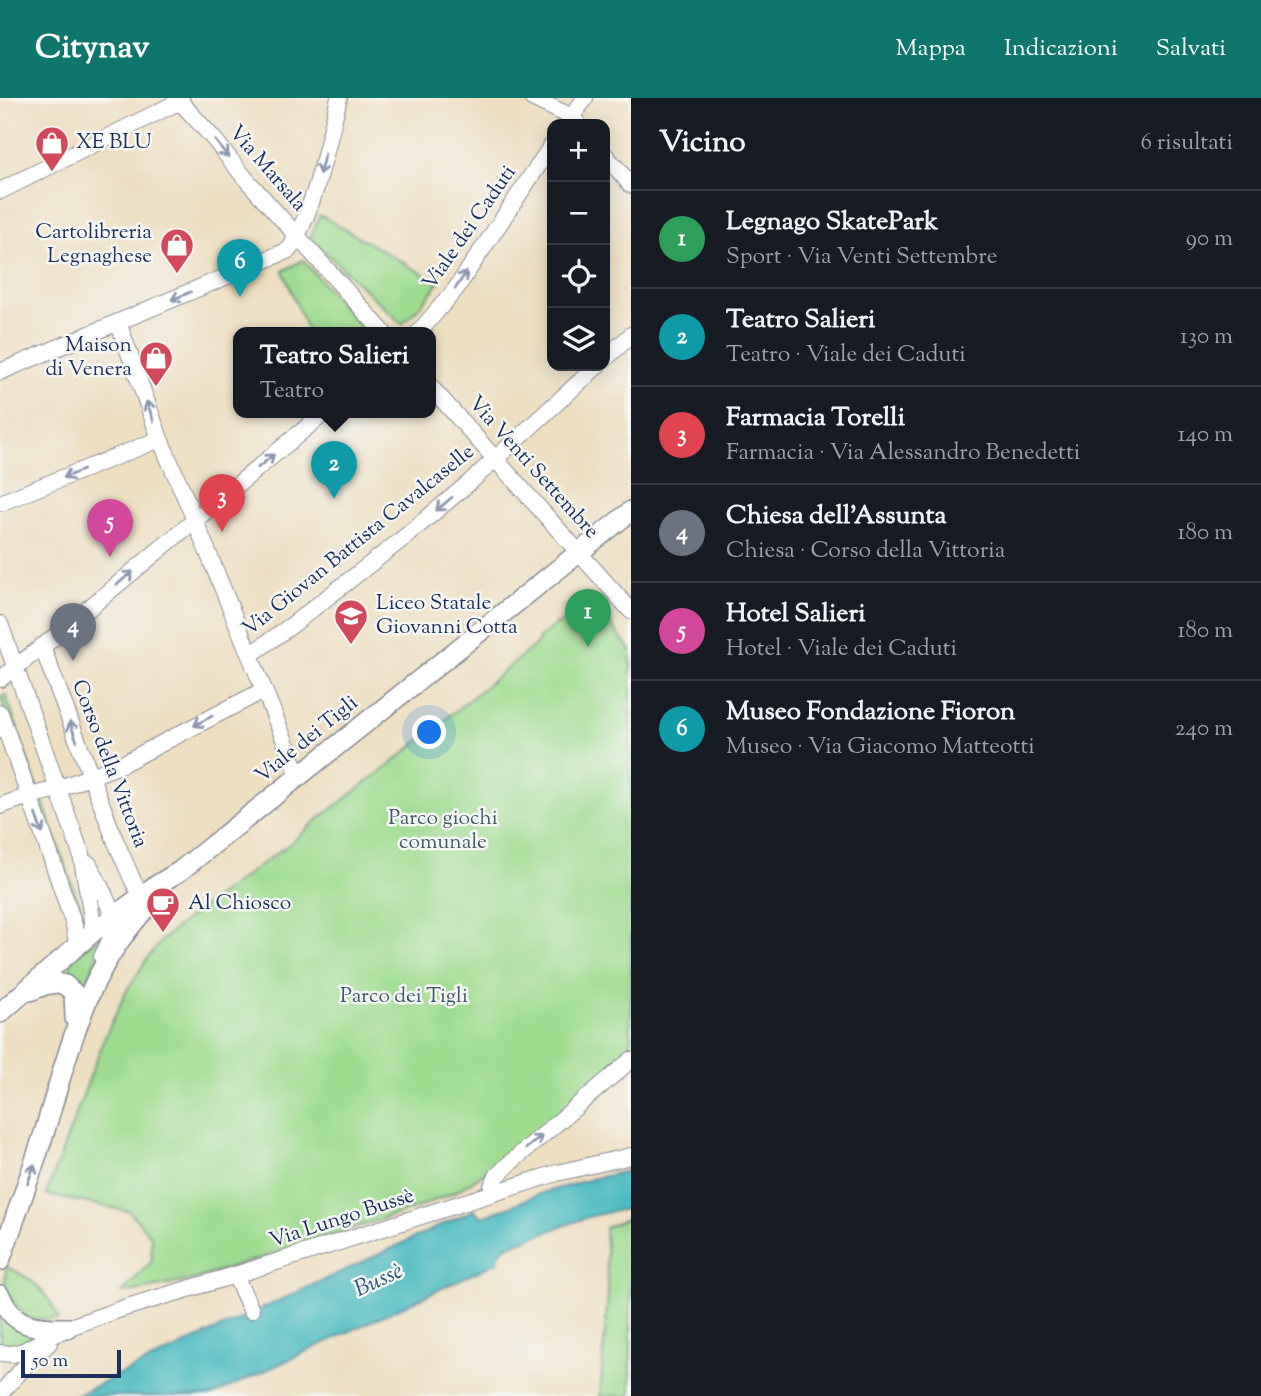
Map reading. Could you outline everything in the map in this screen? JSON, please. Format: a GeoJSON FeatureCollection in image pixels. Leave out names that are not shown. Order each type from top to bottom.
{"type":"FeatureCollection","features":[{"type":"Feature","properties":{"kind":"street"},"geometry":{"type":"LineString","coordinates":[[0,372],[289,250],[298,236],[321,170],[339,98]]}},
{"type":"Feature","properties":{"kind":"street"},"geometry":{"type":"LineString","coordinates":[[532,98],[567,119]]}},
{"type":"Feature","properties":{"kind":"street"},"geometry":{"type":"LineString","coordinates":[[574,119],[585,98]]}},
{"type":"Feature","properties":{"kind":"street"},"geometry":{"type":"LineString","coordinates":[[0,191],[179,99]]}},
{"type":"Feature","properties":{"kind":"street","name":"Via Marsala"},"geometry":{"type":"LineString","coordinates":[[179,99],[298,236]]}},
{"type":"Feature","properties":{"kind":"street","name":"Viale dei Caduti"},"geometry":{"type":"LineString","coordinates":[[423,327],[454,290],[547,152]]}},
{"type":"Feature","properties":{"kind":"street"},"geometry":{"type":"LineString","coordinates":[[610,161],[631,185]]}},
{"type":"Feature","properties":{"kind":"street"},"geometry":{"type":"LineString","coordinates":[[298,236],[379,327]]}},
{"type":"Feature","properties":{"kind":"street"},"geometry":{"type":"LineString","coordinates":[[118,322],[160,439],[295,766],[301,774]]}},
{"type":"Feature","properties":{"kind":"street"},"geometry":{"type":"LineString","coordinates":[[610,354],[631,335]]}},
{"type":"Feature","properties":{"kind":"street","name":"Via Giovan Battista Cavalcaselle"},"geometry":{"type":"LineString","coordinates":[[250,655],[406,536],[470,482],[592,371]]}},
{"type":"Feature","properties":{"kind":"street","name":"Via Venti Settembre"},"geometry":{"type":"LineString","coordinates":[[436,393],[631,611]]}},
{"type":"Feature","properties":{"kind":"street"},"geometry":{"type":"LineString","coordinates":[[0,679],[318,418]]}},
{"type":"Feature","properties":{"kind":"street"},"geometry":{"type":"LineString","coordinates":[[0,503],[160,439]]}},
{"type":"Feature","properties":{"kind":"street","name":"Viale dei Tigli"},"geometry":{"type":"LineString","coordinates":[[6,1008],[86,938],[141,896],[180,871],[631,511]]}},
{"type":"Feature","properties":{"kind":"street"},"geometry":{"type":"LineString","coordinates":[[0,624],[81,854],[92,912],[86,938]]}},
{"type":"Feature","properties":{"kind":"street","name":"Corso della Vittoria"},"geometry":{"type":"LineString","coordinates":[[42,646],[114,840],[141,896]]}},
{"type":"Feature","properties":{"kind":"street"},"geometry":{"type":"LineString","coordinates":[[0,806],[58,789],[121,764],[264,690]]}},
{"type":"Feature","properties":{"kind":"street"},"geometry":{"type":"LineString","coordinates":[[0,713],[29,796],[86,938]]}},
{"type":"Feature","properties":{"kind":"street"},"geometry":{"type":"LineString","coordinates":[[0,1261],[33,1170],[75,1031],[113,930],[114,923],[106,900],[90,865],[81,854]]}},
{"type":"Feature","properties":{"kind":"street"},"geometry":{"type":"LineString","coordinates":[[93,986],[130,928],[180,871]]}},
{"type":"Feature","properties":{"kind":"street","name":"Viale dei Tigli"},"geometry":{"type":"LineString","coordinates":[[6,1008],[45,985],[65,985],[74,993],[75,1031]]}},
{"type":"Feature","properties":{"kind":"street"},"geometry":{"type":"LineString","coordinates":[[494,1192],[492,1186],[497,1176],[510,1163],[631,1060]]}},
{"type":"Feature","properties":{"kind":"street","name":"Via Lungo Bussè"},"geometry":{"type":"LineString","coordinates":[[0,1353],[13,1354],[23,1351],[67,1328],[124,1308],[494,1192],[556,1173],[631,1156]]}},
{"type":"Feature","properties":{"kind":"street"},"geometry":{"type":"LineString","coordinates":[[235,1275],[251,1310]]}},
{"type":"Feature","properties":{"kind":"street"},"geometry":{"type":"LineString","coordinates":[[0,1296],[14,1317],[27,1325],[67,1328]]}},
{"type":"Feature","properties":{"kind":"street","name":"Via Lungo Bussè"},"geometry":{"type":"LineString","coordinates":[[0,1394],[27,1364],[67,1328]]}},
{"type":"Feature","properties":{"kind":"green space"},"geometry":{"type":"Polygon","coordinates":[[[320,215],[439,283],[402,324],[310,238],[320,215]]]}},
{"type":"Feature","properties":{"kind":"green space"},"geometry":{"type":"Polygon","coordinates":[[[303,260],[361,327],[306,327],[283,271],[303,260]]]}},
{"type":"Feature","properties":{"kind":"green space","name":"Parco dei Tigli"},"geometry":{"type":"Polygon","coordinates":[[[589,598],[631,650],[631,1055],[498,1168],[493,1167],[457,1191],[416,1208],[189,1281],[122,1293],[152,1261],[151,1236],[129,1211],[46,1195],[104,1039],[126,992],[147,959],[163,939],[196,912],[292,842],[391,764],[589,598]]]}},
{"type":"Feature","properties":{"kind":"green space"},"geometry":{"type":"Polygon","coordinates":[[[6,695],[37,787],[31,788],[1,697],[6,695]]]}},
{"type":"Feature","properties":{"kind":"green space"},"geometry":{"type":"Polygon","coordinates":[[[42,800],[86,923],[81,928],[36,802],[42,800]]]}},
{"type":"Feature","properties":{"kind":"green space"},"geometry":{"type":"Polygon","coordinates":[[[108,931],[82,1000],[78,982],[70,977],[71,958],[108,931]]]}},
{"type":"Feature","properties":{"kind":"green space"},"geometry":{"type":"Polygon","coordinates":[[[631,1217],[631,1396],[600,1396],[608,1295],[605,1228],[631,1217]]]}},
{"type":"Feature","properties":{"kind":"green space"},"geometry":{"type":"Polygon","coordinates":[[[7,1267],[39,1287],[59,1319],[28,1319],[9,1296],[5,1283],[7,1267]]]}},
{"type":"Feature","properties":{"kind":"green space"},"geometry":{"type":"Polygon","coordinates":[[[0,1310],[36,1335],[15,1347],[0,1345],[0,1310]]]}},
{"type":"Feature","properties":{"kind":"water","name":"Bussè"},"geometry":{"type":"Polygon","coordinates":[[[631,1170],[631,1208],[591,1216],[505,1247],[499,1254],[498,1262],[211,1396],[74,1396],[474,1210],[481,1216],[486,1216],[542,1193],[631,1170]]]}},
{"type":"Feature","properties":{"kind":"place","name":"XE BLU"},"geometry":{"type":"Point","coordinates":[52,173]}},
{"type":"Feature","properties":{"kind":"place","name":"Cartolibreria Legnaghese"},"geometry":{"type":"Point","coordinates":[177,275]}},
{"type":"Feature","properties":{"kind":"place","name":"Museo Fondazione Fioron"},"geometry":{"type":"Point","coordinates":[240,297]}},
{"type":"Feature","properties":{"kind":"place","name":"Maison di Venera"},"geometry":{"type":"Point","coordinates":[156,388]}},
{"type":"Feature","properties":{"kind":"place","name":"Teatro Salieri"},"geometry":{"type":"Point","coordinates":[334,499]}},
{"type":"Feature","properties":{"kind":"place","name":"Farmacia Torelli"},"geometry":{"type":"Point","coordinates":[222,532]}},
{"type":"Feature","properties":{"kind":"place","name":"Hotel Salieri"},"geometry":{"type":"Point","coordinates":[110,557]}},
{"type":"Feature","properties":{"kind":"place","name":"Liceo Statale Giovanni Cotta"},"geometry":{"type":"Point","coordinates":[351,646]}},
{"type":"Feature","properties":{"kind":"place","name":"Legnago SkatePark"},"geometry":{"type":"Point","coordinates":[588,647]}},
{"type":"Feature","properties":{"kind":"place","name":"Chiesa dell'Assunta"},"geometry":{"type":"Point","coordinates":[73,661]}},
{"type":"Feature","properties":{"kind":"place","name":"Al Chiosco"},"geometry":{"type":"Point","coordinates":[163,934]}},
{"type":"Feature","properties":{"kind":"park label","name":"Parco giochi comunale"},"geometry":{"type":"Point","coordinates":[443,831]}}]}
